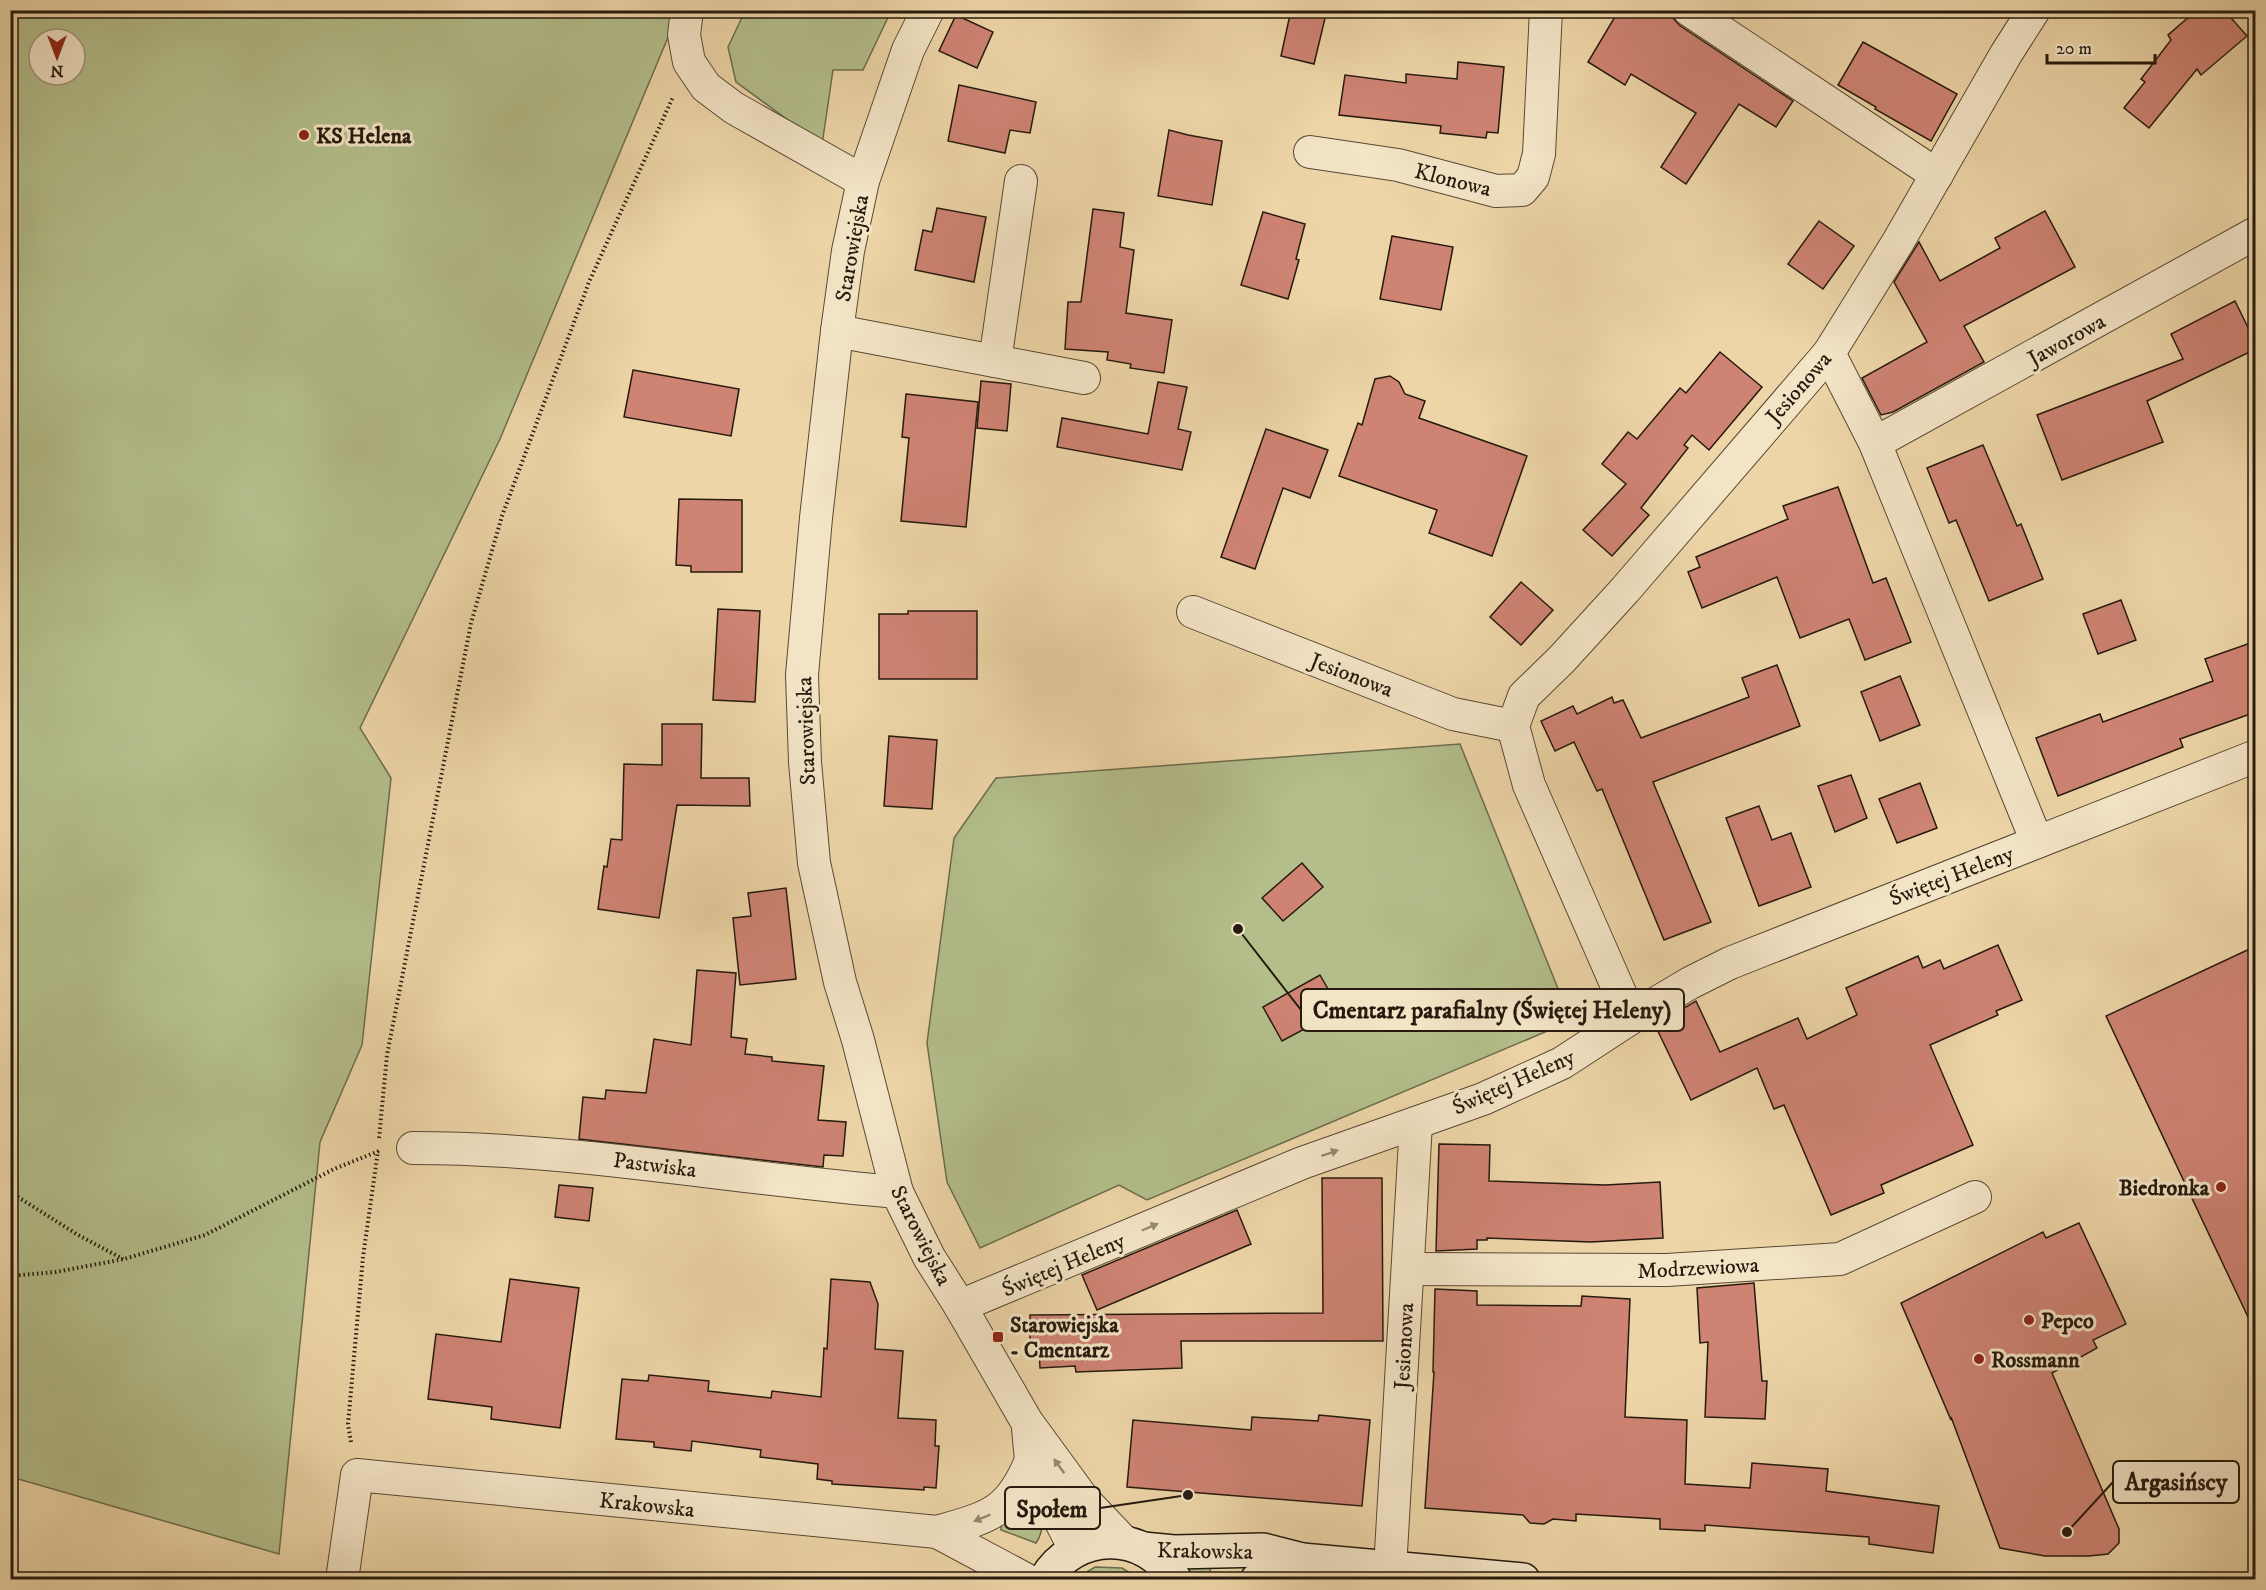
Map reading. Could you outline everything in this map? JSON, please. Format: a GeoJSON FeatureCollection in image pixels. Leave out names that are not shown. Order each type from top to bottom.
{"type":"FeatureCollection","features":[{"type":"Feature","properties":{"kind":"main road","name":"Krakowska"},"geometry":{"type":"LineString","coordinates":[[1075,1549],[1103,1541],[1174,1552],[1263,1550],[1302,1560],[1410,1573],[1523,1580]]}},
{"type":"Feature","properties":{"kind":"main road"},"geometry":{"type":"LineString","coordinates":[[1134,1546],[1161,1560],[1175,1580]]}},
{"type":"Feature","properties":{"kind":"main road"},"geometry":{"type":"LineString","coordinates":[[1045,1580],[1050,1569],[1075,1549]]}},
{"type":"Feature","properties":{"kind":"main road","name":"Krakowska"},"geometry":{"type":"LineString","coordinates":[[1257,1580],[1302,1560]]}},
{"type":"Feature","properties":{"kind":"street"},"geometry":{"type":"LineString","coordinates":[[687,10],[684,35],[689,62],[706,87],[734,108],[863,181]]}},
{"type":"Feature","properties":{"kind":"street","name":"Starowiejska"},"geometry":{"type":"LineString","coordinates":[[928,10],[908,50],[863,181],[848,251],[837,331],[816,518],[802,675],[805,762],[814,863],[840,982],[858,1040],[897,1192],[929,1257],[1027,1422],[1084,1500],[1134,1546]]}},
{"type":"Feature","properties":{"kind":"street","name":"Klonowa"},"geometry":{"type":"LineString","coordinates":[[1310,152],[1398,165],[1496,191],[1522,190],[1533,177],[1539,154],[1546,10]]}},
{"type":"Feature","properties":{"kind":"street"},"geometry":{"type":"LineString","coordinates":[[1689,10],[1936,175]]}},
{"type":"Feature","properties":{"kind":"street","name":"Jesionowa"},"geometry":{"type":"LineString","coordinates":[[1193,612],[1454,714],[1513,726],[1524,696],[1625,590],[1829,353],[1898,242],[2006,54],[2034,10]]}},
{"type":"Feature","properties":{"kind":"street"},"geometry":{"type":"LineString","coordinates":[[995,361],[1021,181]]}},
{"type":"Feature","properties":{"kind":"street","name":"Jaworowa"},"geometry":{"type":"LineString","coordinates":[[1875,443],[2256,232]]}},
{"type":"Feature","properties":{"kind":"street"},"geometry":{"type":"LineString","coordinates":[[837,331],[1084,378]]}},
{"type":"Feature","properties":{"kind":"street"},"geometry":{"type":"LineString","coordinates":[[1829,353],[1875,443],[2037,842]]}},
{"type":"Feature","properties":{"kind":"street"},"geometry":{"type":"LineString","coordinates":[[1513,726],[1528,785],[1631,1018]]}},
{"type":"Feature","properties":{"kind":"street","name":"Świętej Heleny"},"geometry":{"type":"LineString","coordinates":[[960,1306],[1302,1163],[1483,1099],[1562,1063],[1631,1018],[1690,983],[1730,963],[2256,756]]}},
{"type":"Feature","properties":{"kind":"street","name":"Jesionowa"},"geometry":{"type":"LineString","coordinates":[[1410,1573],[1408,1269],[1416,1123]]}},
{"type":"Feature","properties":{"kind":"street","name":"Pastwiska"},"geometry":{"type":"LineString","coordinates":[[413,1148],[492,1150],[612,1159],[829,1187],[897,1192]]}},
{"type":"Feature","properties":{"kind":"street","name":"Modrzewiowa"},"geometry":{"type":"LineString","coordinates":[[1408,1269],[1667,1270],[1840,1259],[1975,1197]]}},
{"type":"Feature","properties":{"kind":"street","name":"Starowiejska"},"geometry":{"type":"LineString","coordinates":[[1027,1422],[1031,1460],[1036,1474],[1075,1549]]}},
{"type":"Feature","properties":{"kind":"street","name":"Krakowska"},"geometry":{"type":"LineString","coordinates":[[357,1475],[937,1532],[988,1517],[1010,1499],[1023,1481],[1031,1460]]}},
{"type":"Feature","properties":{"kind":"street"},"geometry":{"type":"LineString","coordinates":[[342,1580],[357,1475]]}},
{"type":"Feature","properties":{"kind":"street","name":"Krakowska"},"geometry":{"type":"LineString","coordinates":[[937,1532],[1027,1580]]}},
{"type":"Feature","properties":{"kind":"path"},"geometry":{"type":"LineString","coordinates":[[357,1475],[348,1424],[363,1257],[378,1151],[387,1055],[471,623],[502,516],[589,282],[689,62]]}},
{"type":"Feature","properties":{"kind":"path"},"geometry":{"type":"LineString","coordinates":[[10,1276],[56,1272],[124,1259],[205,1235],[334,1169],[378,1151],[413,1148]]}},
{"type":"Feature","properties":{"kind":"path"},"geometry":{"type":"LineString","coordinates":[[10,1192],[124,1259]]}},
{"type":"Feature","properties":{"kind":"green space"},"geometry":{"type":"Polygon","coordinates":[[[10,11],[679,11],[500,439],[360,728],[391,778],[362,1045],[320,1142],[279,1554],[11,1477],[10,11]]]}},
{"type":"Feature","properties":{"kind":"green space"},"geometry":{"type":"Polygon","coordinates":[[[745,11],[891,11],[863,70],[833,70],[822,145],[736,82],[728,47],[745,11]]]}},
{"type":"Feature","properties":{"kind":"green space"},"geometry":{"type":"Polygon","coordinates":[[[1460,744],[1571,1021],[1147,1200],[1119,1185],[980,1248],[947,1182],[927,1043],[954,838],[996,778],[1460,744]]]}},
{"type":"Feature","properties":{"kind":"green space"},"geometry":{"type":"Polygon","coordinates":[[[1026,1496],[1037,1499],[1040,1511],[1042,1527],[1036,1543],[1001,1530],[1001,1524],[1026,1496]]]}},
{"type":"Feature","properties":{"kind":"green space"},"geometry":{"type":"Polygon","coordinates":[[[1208,1560],[1212,1579],[1190,1579],[1184,1562],[1208,1560]]]}},
{"type":"Feature","properties":{"kind":"green space"},"geometry":{"type":"Polygon","coordinates":[[[1095,1567],[1122,1568],[1140,1579],[1075,1579],[1095,1567]]]}},
{"type":"Feature","properties":{"kind":"building"},"geometry":{"type":"Polygon","coordinates":[[[1291,10],[1327,10],[1314,64],[1281,56],[1291,10]]]}},
{"type":"Feature","properties":{"kind":"building"},"geometry":{"type":"Polygon","coordinates":[[[1619,10],[1671,10],[1673,18],[1679,25],[1793,101],[1776,127],[1739,104],[1686,184],[1661,167],[1696,113],[1631,74],[1625,85],[1588,62],[1619,10]]]}},
{"type":"Feature","properties":{"kind":"building"},"geometry":{"type":"Polygon","coordinates":[[[2197,10],[2224,10],[2247,36],[2201,75],[2197,69],[2149,128],[2124,108],[2145,82],[2141,79],[2171,40],[2168,35],[2197,10]]]}},
{"type":"Feature","properties":{"kind":"building"},"geometry":{"type":"Polygon","coordinates":[[[956,15],[993,32],[977,68],[939,51],[956,15]]]}},
{"type":"Feature","properties":{"kind":"building"},"geometry":{"type":"Polygon","coordinates":[[[1863,42],[1957,94],[1931,141],[1838,85],[1863,42]]]}},
{"type":"Feature","properties":{"kind":"building"},"geometry":{"type":"Polygon","coordinates":[[[1458,62],[1504,67],[1498,133],[1487,132],[1486,138],[1440,133],[1441,126],[1339,115],[1345,75],[1406,83],[1406,74],[1457,79],[1458,62]]]}},
{"type":"Feature","properties":{"kind":"building"},"geometry":{"type":"Polygon","coordinates":[[[959,85],[1036,102],[1030,133],[1010,130],[1005,153],[948,141],[959,85]]]}},
{"type":"Feature","properties":{"kind":"building"},"geometry":{"type":"Polygon","coordinates":[[[1169,130],[1222,141],[1212,205],[1158,196],[1169,130]]]}},
{"type":"Feature","properties":{"kind":"building"},"geometry":{"type":"Polygon","coordinates":[[[937,208],[986,217],[974,282],[915,270],[923,230],[932,232],[937,208]]]}},
{"type":"Feature","properties":{"kind":"building"},"geometry":{"type":"Polygon","coordinates":[[[1093,209],[1124,213],[1120,247],[1134,250],[1126,313],[1172,320],[1164,373],[1130,368],[1131,364],[1107,360],[1108,352],[1065,349],[1068,302],[1081,302],[1093,209]]]}},
{"type":"Feature","properties":{"kind":"building"},"geometry":{"type":"Polygon","coordinates":[[[2045,211],[2075,267],[1964,326],[1984,362],[1893,412],[1881,415],[1862,378],[1927,342],[1894,282],[1919,242],[1940,281],[2000,248],[1995,238],[2045,211]]]}},
{"type":"Feature","properties":{"kind":"building"},"geometry":{"type":"Polygon","coordinates":[[[1263,212],[1305,224],[1296,259],[1299,260],[1288,299],[1241,285],[1263,212]]]}},
{"type":"Feature","properties":{"kind":"building"},"geometry":{"type":"Polygon","coordinates":[[[1819,221],[1854,246],[1823,289],[1788,264],[1819,221]]]}},
{"type":"Feature","properties":{"kind":"building"},"geometry":{"type":"Polygon","coordinates":[[[1392,236],[1453,247],[1441,310],[1380,299],[1392,236]]]}},
{"type":"Feature","properties":{"kind":"building"},"geometry":{"type":"Polygon","coordinates":[[[2235,301],[2256,344],[2256,349],[2147,401],[2163,442],[2062,480],[2037,415],[2183,359],[2171,334],[2235,301]]]}},
{"type":"Feature","properties":{"kind":"building"},"geometry":{"type":"Polygon","coordinates":[[[1720,352],[1762,387],[1709,450],[1692,435],[1684,445],[1688,448],[1641,508],[1649,515],[1612,556],[1583,530],[1626,484],[1602,464],[1628,432],[1637,439],[1680,388],[1686,393],[1720,352]]]}},
{"type":"Feature","properties":{"kind":"building"},"geometry":{"type":"Polygon","coordinates":[[[633,370],[739,389],[731,436],[624,417],[633,370]]]}},
{"type":"Feature","properties":{"kind":"building"},"geometry":{"type":"Polygon","coordinates":[[[1390,376],[1399,382],[1405,394],[1425,401],[1419,418],[1527,456],[1492,556],[1429,533],[1437,510],[1339,476],[1358,423],[1362,425],[1375,379],[1390,376]]]}},
{"type":"Feature","properties":{"kind":"building"},"geometry":{"type":"Polygon","coordinates":[[[981,381],[1011,384],[1007,431],[977,428],[981,381]]]}},
{"type":"Feature","properties":{"kind":"building"},"geometry":{"type":"Polygon","coordinates":[[[1158,382],[1187,387],[1178,429],[1191,432],[1182,470],[1057,447],[1062,418],[1148,434],[1158,382]]]}},
{"type":"Feature","properties":{"kind":"building"},"geometry":{"type":"Polygon","coordinates":[[[906,394],[978,402],[966,527],[901,521],[909,438],[902,437],[906,394]]]}},
{"type":"Feature","properties":{"kind":"building"},"geometry":{"type":"Polygon","coordinates":[[[1266,429],[1328,450],[1310,498],[1283,488],[1255,569],[1221,557],[1266,429]]]}},
{"type":"Feature","properties":{"kind":"building"},"geometry":{"type":"Polygon","coordinates":[[[1983,445],[2017,526],[2021,524],[2043,579],[1989,601],[1956,520],[1949,523],[1927,468],[1983,445]]]}},
{"type":"Feature","properties":{"kind":"building"},"geometry":{"type":"Polygon","coordinates":[[[1838,487],[1873,583],[1886,578],[1911,642],[1865,660],[1849,619],[1800,638],[1777,577],[1702,608],[1688,572],[1700,567],[1696,557],[1788,519],[1783,506],[1838,487]]]}},
{"type":"Feature","properties":{"kind":"building"},"geometry":{"type":"Polygon","coordinates":[[[679,499],[742,500],[742,572],[691,572],[691,566],[676,565],[679,499]]]}},
{"type":"Feature","properties":{"kind":"building"},"geometry":{"type":"Polygon","coordinates":[[[1521,582],[1553,610],[1521,645],[1490,617],[1521,582]]]}},
{"type":"Feature","properties":{"kind":"building"},"geometry":{"type":"Polygon","coordinates":[[[2121,600],[2136,640],[2098,654],[2083,614],[2121,600]]]}},
{"type":"Feature","properties":{"kind":"building"},"geometry":{"type":"Polygon","coordinates":[[[718,609],[760,611],[755,702],[713,700],[718,609]]]}},
{"type":"Feature","properties":{"kind":"building"},"geometry":{"type":"Polygon","coordinates":[[[908,611],[977,611],[977,679],[879,679],[879,614],[908,614],[908,611]]]}},
{"type":"Feature","properties":{"kind":"building"},"geometry":{"type":"Polygon","coordinates":[[[2256,641],[2256,712],[2180,739],[2183,747],[2058,796],[2036,738],[2100,714],[2103,722],[2213,681],[2205,659],[2256,641]]]}},
{"type":"Feature","properties":{"kind":"building"},"geometry":{"type":"Polygon","coordinates":[[[1777,665],[1800,726],[1653,782],[1711,922],[1664,940],[1602,789],[1597,791],[1574,742],[1555,751],[1541,721],[1573,706],[1577,714],[1612,697],[1614,703],[1623,700],[1641,738],[1749,697],[1742,678],[1777,665]]]}},
{"type":"Feature","properties":{"kind":"building"},"geometry":{"type":"Polygon","coordinates":[[[1900,676],[1920,725],[1880,741],[1861,692],[1900,676]]]}},
{"type":"Feature","properties":{"kind":"building"},"geometry":{"type":"Polygon","coordinates":[[[662,724],[702,724],[701,778],[749,778],[750,806],[677,805],[659,918],[598,909],[604,866],[607,867],[611,839],[622,840],[624,764],[662,765],[662,724]]]}},
{"type":"Feature","properties":{"kind":"building"},"geometry":{"type":"Polygon","coordinates":[[[889,736],[937,740],[932,809],[884,806],[889,736]]]}},
{"type":"Feature","properties":{"kind":"building"},"geometry":{"type":"Polygon","coordinates":[[[1851,775],[1867,818],[1835,832],[1818,786],[1851,775]]]}},
{"type":"Feature","properties":{"kind":"building"},"geometry":{"type":"Polygon","coordinates":[[[1920,783],[1937,828],[1897,843],[1879,799],[1920,783]]]}},
{"type":"Feature","properties":{"kind":"building"},"geometry":{"type":"Polygon","coordinates":[[[1759,806],[1772,840],[1791,833],[1811,887],[1759,906],[1726,818],[1759,806]]]}},
{"type":"Feature","properties":{"kind":"building"},"geometry":{"type":"Polygon","coordinates":[[[1302,863],[1323,887],[1283,921],[1262,898],[1302,863]]]}},
{"type":"Feature","properties":{"kind":"building"},"geometry":{"type":"Polygon","coordinates":[[[786,888],[796,979],[740,985],[733,918],[751,916],[748,893],[786,888]]]}},
{"type":"Feature","properties":{"kind":"building"},"geometry":{"type":"Polygon","coordinates":[[[1998,945],[2022,1000],[1996,1011],[1998,1015],[1930,1045],[1973,1145],[1881,1185],[1884,1193],[1831,1215],[1784,1105],[1774,1109],[1757,1068],[1691,1100],[1655,1025],[1696,1001],[1720,1052],[1798,1018],[1807,1039],[1857,1015],[1846,988],[1918,956],[1923,968],[1940,960],[1944,969],[1998,945]]]}},
{"type":"Feature","properties":{"kind":"building","name":"Biedronka"},"geometry":{"type":"Polygon","coordinates":[[[2256,946],[2256,1334],[2106,1016],[2256,946]]]}},
{"type":"Feature","properties":{"kind":"building"},"geometry":{"type":"Polygon","coordinates":[[[697,970],[736,973],[731,1037],[747,1039],[745,1054],[772,1057],[772,1061],[824,1066],[818,1120],[846,1122],[843,1156],[824,1155],[823,1167],[579,1139],[583,1097],[605,1099],[606,1090],[646,1093],[654,1039],[691,1045],[697,970]]]}},
{"type":"Feature","properties":{"kind":"building"},"geometry":{"type":"Polygon","coordinates":[[[1320,975],[1340,1010],[1282,1041],[1263,1007],[1320,975]]]}},
{"type":"Feature","properties":{"kind":"building"},"geometry":{"type":"Polygon","coordinates":[[[1439,1144],[1490,1145],[1489,1181],[1605,1185],[1660,1182],[1663,1238],[1591,1242],[1487,1238],[1487,1240],[1477,1240],[1477,1249],[1436,1251],[1439,1144]]]}},
{"type":"Feature","properties":{"kind":"building"},"geometry":{"type":"Polygon","coordinates":[[[1322,1178],[1382,1178],[1383,1341],[1181,1341],[1182,1368],[1076,1372],[1075,1366],[1040,1368],[1039,1347],[1030,1344],[1030,1315],[1323,1313],[1322,1178]]]}},
{"type":"Feature","properties":{"kind":"building"},"geometry":{"type":"Polygon","coordinates":[[[559,1185],[593,1188],[589,1221],[555,1217],[559,1185]]]}},
{"type":"Feature","properties":{"kind":"building"},"geometry":{"type":"Polygon","coordinates":[[[1237,1210],[1251,1244],[1097,1310],[1082,1275],[1237,1210]]]}},
{"type":"Feature","properties":{"kind":"building"},"geometry":{"type":"Polygon","coordinates":[[[2079,1223],[2126,1324],[2093,1340],[2097,1348],[2052,1373],[2119,1529],[2119,1543],[2108,1554],[2045,1556],[2000,1548],[1951,1417],[1951,1420],[1901,1303],[2043,1232],[2046,1238],[2079,1223]]]}},
{"type":"Feature","properties":{"kind":"building"},"geometry":{"type":"Polygon","coordinates":[[[510,1279],[579,1288],[560,1428],[491,1419],[492,1407],[428,1399],[436,1334],[501,1342],[510,1279]]]}},
{"type":"Feature","properties":{"kind":"building"},"geometry":{"type":"Polygon","coordinates":[[[831,1279],[870,1282],[878,1304],[875,1349],[903,1351],[898,1418],[936,1420],[935,1446],[939,1446],[936,1488],[924,1487],[924,1490],[832,1484],[832,1481],[817,1479],[818,1464],[760,1457],[761,1450],[692,1441],[691,1451],[654,1447],[654,1442],[616,1439],[622,1379],[648,1381],[649,1375],[709,1381],[708,1391],[771,1398],[772,1391],[821,1397],[824,1348],[827,1349],[831,1279]]]}},
{"type":"Feature","properties":{"kind":"building"},"geometry":{"type":"Polygon","coordinates":[[[1754,1283],[1762,1381],[1767,1381],[1765,1419],[1705,1417],[1708,1342],[1700,1343],[1697,1288],[1754,1283]]]}},
{"type":"Feature","properties":{"kind":"building"},"geometry":{"type":"Polygon","coordinates":[[[1435,1289],[1477,1291],[1477,1305],[1581,1306],[1582,1296],[1630,1299],[1625,1417],[1687,1420],[1685,1484],[1750,1488],[1752,1463],[1828,1469],[1826,1491],[1939,1506],[1933,1553],[1869,1544],[1869,1537],[1705,1525],[1705,1531],[1660,1529],[1660,1519],[1576,1514],[1576,1521],[1553,1519],[1544,1524],[1530,1523],[1523,1515],[1425,1508],[1434,1372],[1435,1289]]]}},
{"type":"Feature","properties":{"kind":"building"},"geometry":{"type":"Polygon","coordinates":[[[1319,1415],[1370,1420],[1362,1506],[1127,1487],[1133,1420],[1251,1430],[1252,1417],[1318,1421],[1319,1415]]]}},
{"type":"Feature","properties":{"kind":"place","name":"KS Helena"},"geometry":{"type":"Point","coordinates":[304,135]}},
{"type":"Feature","properties":{"kind":"place","name":"Cmentarz parafialny (Świętej Heleny)"},"geometry":{"type":"Point","coordinates":[1238,929]}},
{"type":"Feature","properties":{"kind":"place","name":"Biedronka"},"geometry":{"type":"Point","coordinates":[2221,1187]}},
{"type":"Feature","properties":{"kind":"place","name":"Pepco"},"geometry":{"type":"Point","coordinates":[2029,1320]}},
{"type":"Feature","properties":{"kind":"place","name":"Starowiejska - Cmentarz"},"geometry":{"type":"Point","coordinates":[998,1337]}},
{"type":"Feature","properties":{"kind":"place","name":"Rossmann"},"geometry":{"type":"Point","coordinates":[1979,1359]}},
{"type":"Feature","properties":{"kind":"place","name":"Społem"},"geometry":{"type":"Point","coordinates":[1188,1495]}},
{"type":"Feature","properties":{"kind":"place","name":"Argasińscy"},"geometry":{"type":"Point","coordinates":[2067,1532]}}]}
